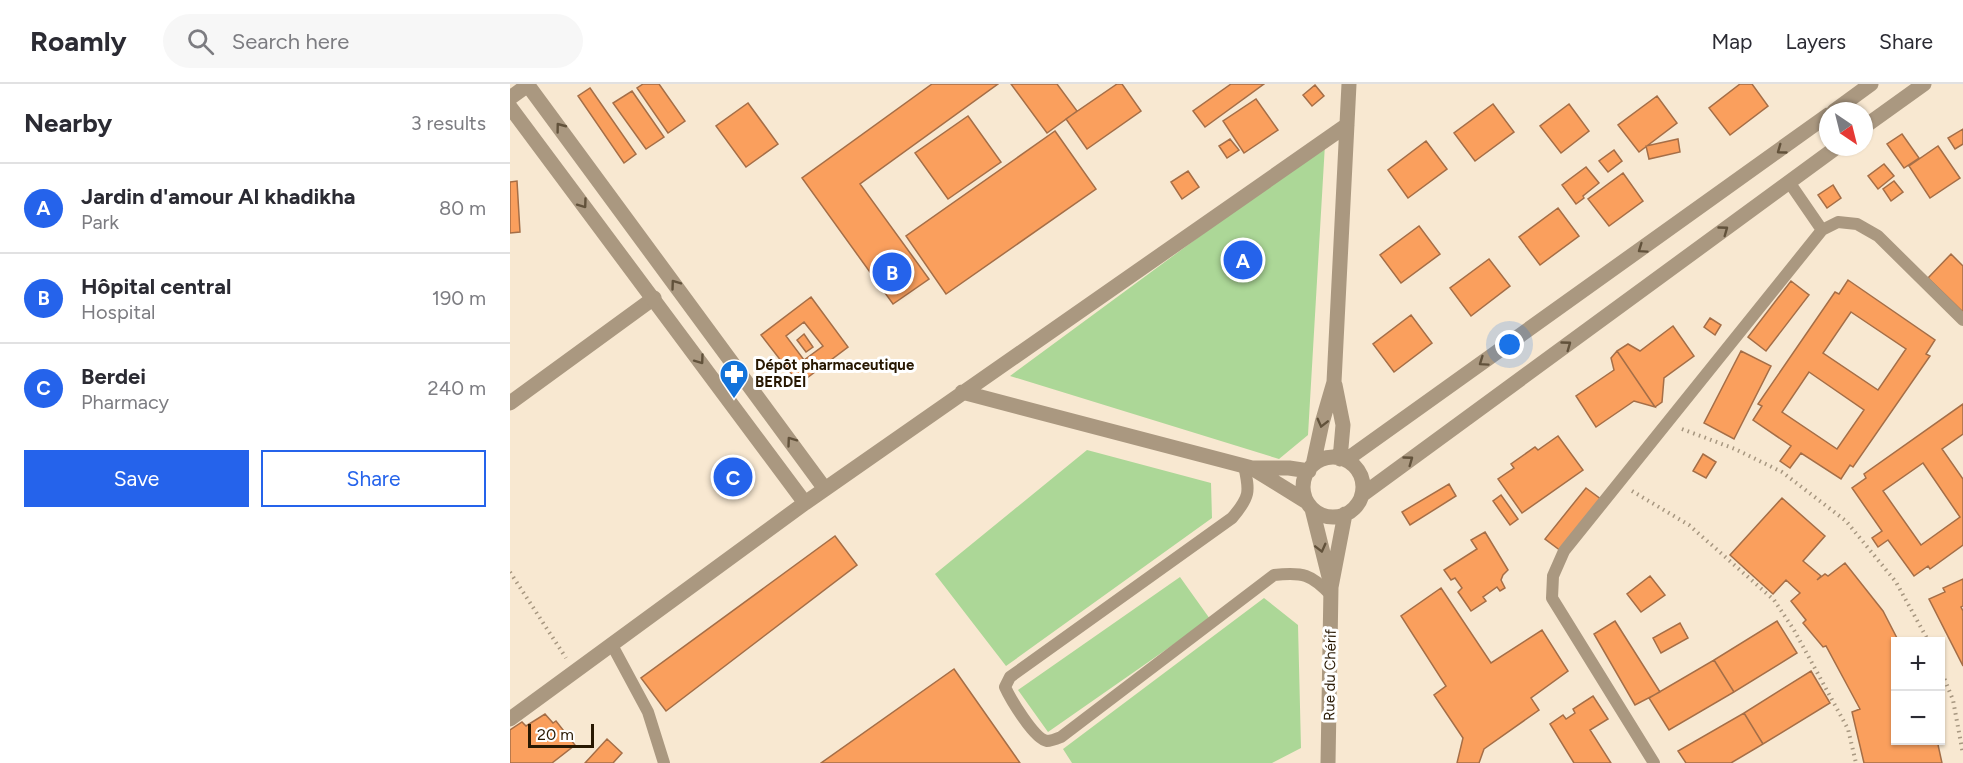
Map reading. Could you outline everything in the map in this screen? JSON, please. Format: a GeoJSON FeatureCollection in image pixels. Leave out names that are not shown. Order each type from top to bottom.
{"type":"FeatureCollection","features":[{"type":"Feature","properties":{"kind":"street"},"geometry":{"type":"LineString","coordinates":[[1310,505],[1303,485],[1311,468],[1334,382],[1349,84]]}},
{"type":"Feature","properties":{"kind":"street"},"geometry":{"type":"LineString","coordinates":[[1846,102],[1871,84]]}},
{"type":"Feature","properties":{"kind":"street"},"geometry":{"type":"LineString","coordinates":[[1873,121],[1924,84]]}},
{"type":"Feature","properties":{"kind":"street"},"geometry":{"type":"LineString","coordinates":[[510,98],[527,85],[590,167],[825,489]]}},
{"type":"Feature","properties":{"kind":"street"},"geometry":{"type":"LineString","coordinates":[[510,107],[805,503]]}},
{"type":"Feature","properties":{"kind":"street"},"geometry":{"type":"LineString","coordinates":[[1343,459],[1819,122]]}},
{"type":"Feature","properties":{"kind":"street"},"geometry":{"type":"LineString","coordinates":[[510,719],[805,503],[1347,124]]}},
{"type":"Feature","properties":{"kind":"street"},"geometry":{"type":"LineString","coordinates":[[1248,467],[1328,517],[1353,510],[1362,495],[1825,156]]}},
{"type":"Feature","properties":{"kind":"street"},"geometry":{"type":"LineString","coordinates":[[510,403],[654,298]]}},
{"type":"Feature","properties":{"kind":"street"},"geometry":{"type":"LineString","coordinates":[[1334,382],[1343,425],[1343,459]]}},
{"type":"Feature","properties":{"kind":"street"},"geometry":{"type":"LineString","coordinates":[[962,392],[1248,467],[1311,468],[1325,458],[1343,459],[1355,466],[1361,475],[1362,495]]}},
{"type":"Feature","properties":{"kind":"street","name":"Rue du Chérif"},"geometry":{"type":"LineString","coordinates":[[1310,505],[1331,591]]}},
{"type":"Feature","properties":{"kind":"street","name":"Rue du Chérif"},"geometry":{"type":"LineString","coordinates":[[1328,763],[1331,591],[1345,514]]}},
{"type":"Feature","properties":{"kind":"lane"},"geometry":{"type":"LineString","coordinates":[[1789,182],[1822,230]]}},
{"type":"Feature","properties":{"kind":"lane"},"geometry":{"type":"LineString","coordinates":[[1654,763],[1552,598],[1553,576],[1564,551],[1822,230],[1838,222],[1857,224],[1878,236],[1963,320]]}},
{"type":"Feature","properties":{"kind":"lane"},"geometry":{"type":"LineString","coordinates":[[1248,467],[1249,488],[1245,503],[1232,518],[1010,677],[1005,687],[1010,698],[1040,738],[1048,741],[1061,738],[1274,575],[1298,572],[1317,580],[1331,591]]}},
{"type":"Feature","properties":{"kind":"lane"},"geometry":{"type":"LineString","coordinates":[[612,645],[648,712],[664,763]]}},
{"type":"Feature","properties":{"kind":"path"},"geometry":{"type":"LineString","coordinates":[[1667,423],[1735,449],[1782,472],[1846,521],[1896,582],[1926,637]]}},
{"type":"Feature","properties":{"kind":"path"},"geometry":{"type":"LineString","coordinates":[[1619,483],[1689,525],[1774,600],[1794,630],[1848,729],[1856,763]]}},
{"type":"Feature","properties":{"kind":"path"},"geometry":{"type":"LineString","coordinates":[[510,572],[575,671]]}},
{"type":"Feature","properties":{"kind":"path"},"geometry":{"type":"LineString","coordinates":[[1945,679],[1953,700],[1963,754]]}},
{"type":"Feature","properties":{"kind":"green space"},"geometry":{"type":"Polygon","coordinates":[[[1325,144],[1308,435],[1279,459],[1010,376],[1325,144]]]}},
{"type":"Feature","properties":{"kind":"green space"},"geometry":{"type":"Polygon","coordinates":[[[1087,450],[1211,483],[1212,518],[1006,666],[935,574],[1087,450]]]}},
{"type":"Feature","properties":{"kind":"green space"},"geometry":{"type":"Polygon","coordinates":[[[1180,577],[1210,619],[1048,732],[1018,690],[1180,577]]]}},
{"type":"Feature","properties":{"kind":"green space"},"geometry":{"type":"Polygon","coordinates":[[[1264,598],[1298,625],[1301,748],[1272,763],[1072,763],[1063,749],[1264,598]]]}},
{"type":"Feature","properties":{"kind":"building"},"geometry":{"type":"Polygon","coordinates":[[[643,84],[659,84],[685,121],[668,133],[637,88],[643,84]]]}},
{"type":"Feature","properties":{"kind":"building"},"geometry":{"type":"Polygon","coordinates":[[[932,84],[998,84],[860,184],[929,279],[893,304],[802,178],[932,84]]]}},
{"type":"Feature","properties":{"kind":"building"},"geometry":{"type":"Polygon","coordinates":[[[1011,84],[1057,84],[1077,111],[1047,133],[1011,84]]]}},
{"type":"Feature","properties":{"kind":"building"},"geometry":{"type":"Polygon","coordinates":[[[1117,84],[1122,84],[1141,111],[1087,149],[1066,119],[1117,84]]]}},
{"type":"Feature","properties":{"kind":"building"},"geometry":{"type":"Polygon","coordinates":[[[1231,84],[1264,84],[1205,127],[1193,111],[1231,84]]]}},
{"type":"Feature","properties":{"kind":"building"},"geometry":{"type":"Polygon","coordinates":[[[1740,84],[1752,84],[1768,106],[1730,135],[1709,108],[1740,84]]]}},
{"type":"Feature","properties":{"kind":"building"},"geometry":{"type":"Polygon","coordinates":[[[1315,85],[1324,96],[1312,106],[1303,95],[1315,85]]]}},
{"type":"Feature","properties":{"kind":"building"},"geometry":{"type":"Polygon","coordinates":[[[590,88],[636,154],[624,163],[578,96],[590,88]]]}},
{"type":"Feature","properties":{"kind":"building"},"geometry":{"type":"Polygon","coordinates":[[[632,91],[664,137],[646,149],[613,103],[632,91]]]}},
{"type":"Feature","properties":{"kind":"building"},"geometry":{"type":"Polygon","coordinates":[[[1657,96],[1677,123],[1639,152],[1618,125],[1657,96]]]}},
{"type":"Feature","properties":{"kind":"building"},"geometry":{"type":"Polygon","coordinates":[[[1256,99],[1278,130],[1244,153],[1223,121],[1256,99]]]}},
{"type":"Feature","properties":{"kind":"building"},"geometry":{"type":"Polygon","coordinates":[[[748,103],[778,144],[746,167],[716,126],[748,103]]]}},
{"type":"Feature","properties":{"kind":"building"},"geometry":{"type":"Polygon","coordinates":[[[1493,104],[1514,132],[1475,161],[1454,133],[1493,104]]]}},
{"type":"Feature","properties":{"kind":"building"},"geometry":{"type":"Polygon","coordinates":[[[1569,104],[1589,131],[1561,153],[1540,126],[1569,104]]]}},
{"type":"Feature","properties":{"kind":"building"},"geometry":{"type":"Polygon","coordinates":[[[968,116],[1001,162],[948,199],[915,153],[968,116]]]}},
{"type":"Feature","properties":{"kind":"building"},"geometry":{"type":"Polygon","coordinates":[[[1963,129],[1963,144],[1955,149],[1948,138],[1963,129]]]}},
{"type":"Feature","properties":{"kind":"building"},"geometry":{"type":"Polygon","coordinates":[[[1055,131],[1096,189],[946,294],[906,236],[1055,131]]]}},
{"type":"Feature","properties":{"kind":"building"},"geometry":{"type":"Polygon","coordinates":[[[1902,134],[1919,158],[1904,168],[1887,144],[1902,134]]]}},
{"type":"Feature","properties":{"kind":"building"},"geometry":{"type":"Polygon","coordinates":[[[1230,139],[1239,150],[1227,158],[1219,146],[1230,139]]]}},
{"type":"Feature","properties":{"kind":"building"},"geometry":{"type":"Polygon","coordinates":[[[1678,139],[1680,152],[1649,159],[1646,146],[1678,139]]]}},
{"type":"Feature","properties":{"kind":"building"},"geometry":{"type":"Polygon","coordinates":[[[1426,141],[1447,169],[1408,198],[1388,170],[1426,141]]]}},
{"type":"Feature","properties":{"kind":"building"},"geometry":{"type":"Polygon","coordinates":[[[1938,146],[1960,178],[1930,198],[1909,166],[1938,146]]]}},
{"type":"Feature","properties":{"kind":"building"},"geometry":{"type":"Polygon","coordinates":[[[1614,150],[1622,161],[1608,172],[1599,161],[1614,150]]]}},
{"type":"Feature","properties":{"kind":"building"},"geometry":{"type":"Polygon","coordinates":[[[1884,164],[1894,176],[1878,189],[1868,176],[1884,164]]]}},
{"type":"Feature","properties":{"kind":"building"},"geometry":{"type":"Polygon","coordinates":[[[1586,167],[1599,183],[1576,204],[1562,185],[1586,167]]]}},
{"type":"Feature","properties":{"kind":"building"},"geometry":{"type":"Polygon","coordinates":[[[1188,171],[1199,187],[1182,199],[1171,182],[1188,171]]]}},
{"type":"Feature","properties":{"kind":"building"},"geometry":{"type":"Polygon","coordinates":[[[1623,173],[1643,201],[1609,226],[1588,199],[1623,173]]]}},
{"type":"Feature","properties":{"kind":"building"},"geometry":{"type":"Polygon","coordinates":[[[517,181],[520,232],[510,233],[510,182],[517,181]]]}},
{"type":"Feature","properties":{"kind":"building"},"geometry":{"type":"Polygon","coordinates":[[[1894,181],[1903,192],[1891,201],[1883,189],[1894,181]]]}},
{"type":"Feature","properties":{"kind":"building"},"geometry":{"type":"Polygon","coordinates":[[[1833,185],[1841,198],[1827,208],[1818,195],[1833,185]]]}},
{"type":"Feature","properties":{"kind":"building"},"geometry":{"type":"Polygon","coordinates":[[[1558,208],[1579,236],[1540,265],[1519,237],[1558,208]]]}},
{"type":"Feature","properties":{"kind":"building"},"geometry":{"type":"Polygon","coordinates":[[[1419,226],[1440,254],[1401,283],[1380,255],[1419,226]]]}},
{"type":"Feature","properties":{"kind":"building"},"geometry":{"type":"Polygon","coordinates":[[[1951,254],[1963,266],[1963,312],[1928,278],[1951,254]]]}},
{"type":"Feature","properties":{"kind":"building"},"geometry":{"type":"Polygon","coordinates":[[[1489,259],[1510,286],[1471,316],[1450,288],[1489,259]]]}},
{"type":"Feature","properties":{"kind":"building"},"geometry":{"type":"Polygon","coordinates":[[[1848,280],[1935,340],[1926,354],[1930,356],[1853,467],[1850,465],[1841,479],[1801,453],[1790,468],[1780,461],[1791,446],[1753,420],[1762,406],[1758,404],[1835,292],[1839,294],[1848,280]],[[1851,312],[1823,353],[1878,390],[1906,349],[1851,312]],[[1809,372],[1782,412],[1837,449],[1864,410],[1809,372]]]}},
{"type":"Feature","properties":{"kind":"building"},"geometry":{"type":"Polygon","coordinates":[[[1791,281],[1809,295],[1766,351],[1748,337],[1791,281]]]}},
{"type":"Feature","properties":{"kind":"building"},"geometry":{"type":"Polygon","coordinates":[[[811,297],[848,347],[799,384],[761,335],[811,297]],[[804,322],[786,336],[804,360],[823,346],[804,322]]]}},
{"type":"Feature","properties":{"kind":"building"},"geometry":{"type":"Polygon","coordinates":[[[1411,315],[1432,343],[1394,372],[1373,344],[1411,315]]]}},
{"type":"Feature","properties":{"kind":"building"},"geometry":{"type":"Polygon","coordinates":[[[1710,318],[1721,325],[1715,335],[1704,327],[1710,318]]]}},
{"type":"Feature","properties":{"kind":"building"},"geometry":{"type":"Polygon","coordinates":[[[1673,326],[1694,356],[1664,378],[1662,402],[1655,407],[1617,351],[1628,344],[1640,351],[1673,326]]]}},
{"type":"Feature","properties":{"kind":"building"},"geometry":{"type":"Polygon","coordinates":[[[804,334],[813,347],[806,352],[797,340],[804,334]]]}},
{"type":"Feature","properties":{"kind":"building"},"geometry":{"type":"Polygon","coordinates":[[[1617,351],[1655,407],[1634,401],[1596,427],[1576,396],[1614,370],[1611,358],[1617,351]]]}},
{"type":"Feature","properties":{"kind":"building"},"geometry":{"type":"Polygon","coordinates":[[[1741,351],[1771,366],[1734,439],[1704,423],[1741,351]]]}},
{"type":"Feature","properties":{"kind":"building"},"geometry":{"type":"Polygon","coordinates":[[[1963,404],[1963,434],[1942,449],[1963,479],[1963,545],[1930,569],[1928,566],[1914,576],[1888,540],[1878,547],[1872,538],[1882,531],[1852,488],[1866,478],[1864,474],[1963,404]],[[1923,463],[1883,491],[1921,545],[1960,517],[1923,463]]]}},
{"type":"Feature","properties":{"kind":"building"},"geometry":{"type":"Polygon","coordinates":[[[1558,436],[1583,470],[1522,513],[1498,479],[1514,468],[1511,464],[1535,447],[1538,450],[1558,436]]]}},
{"type":"Feature","properties":{"kind":"building"},"geometry":{"type":"Polygon","coordinates":[[[1703,454],[1716,462],[1706,478],[1693,471],[1703,454]]]}},
{"type":"Feature","properties":{"kind":"building"},"geometry":{"type":"Polygon","coordinates":[[[1449,484],[1456,496],[1410,525],[1402,512],[1449,484]]]}},
{"type":"Feature","properties":{"kind":"building"},"geometry":{"type":"Polygon","coordinates":[[[1586,488],[1602,500],[1561,551],[1545,539],[1586,488]]]}},
{"type":"Feature","properties":{"kind":"building"},"geometry":{"type":"Polygon","coordinates":[[[1501,495],[1518,519],[1510,525],[1493,501],[1501,495]]]}},
{"type":"Feature","properties":{"kind":"building"},"geometry":{"type":"Polygon","coordinates":[[[1782,498],[1825,536],[1803,561],[1821,576],[1817,580],[1825,574],[1828,576],[1845,563],[1883,611],[1896,637],[1891,637],[1891,745],[1938,745],[1942,763],[1864,763],[1852,712],[1860,709],[1826,646],[1823,647],[1803,623],[1806,620],[1791,601],[1800,593],[1786,580],[1773,594],[1730,555],[1782,498]]]}},
{"type":"Feature","properties":{"kind":"building"},"geometry":{"type":"Polygon","coordinates":[[[1485,532],[1508,570],[1501,580],[1505,588],[1500,591],[1497,587],[1483,597],[1486,601],[1471,611],[1458,592],[1462,588],[1455,578],[1451,580],[1444,570],[1477,549],[1471,540],[1485,532]]]}},
{"type":"Feature","properties":{"kind":"building"},"geometry":{"type":"Polygon","coordinates":[[[835,536],[857,565],[666,711],[641,678],[835,536]]]}},
{"type":"Feature","properties":{"kind":"building"},"geometry":{"type":"Polygon","coordinates":[[[1650,576],[1665,595],[1641,612],[1627,594],[1650,576]]]}},
{"type":"Feature","properties":{"kind":"building"},"geometry":{"type":"Polygon","coordinates":[[[1963,579],[1963,606],[1961,607],[1963,611],[1963,666],[1929,599],[1945,592],[1943,588],[1963,579]]]}},
{"type":"Feature","properties":{"kind":"building"},"geometry":{"type":"Polygon","coordinates":[[[1441,588],[1491,663],[1542,630],[1568,671],[1531,698],[1539,710],[1484,749],[1479,763],[1457,763],[1463,738],[1434,695],[1446,686],[1401,616],[1441,588]]]}},
{"type":"Feature","properties":{"kind":"building"},"geometry":{"type":"Polygon","coordinates":[[[1615,621],[1660,692],[1635,705],[1594,634],[1615,621]]]}},
{"type":"Feature","properties":{"kind":"building"},"geometry":{"type":"Polygon","coordinates":[[[1777,621],[1797,653],[1734,692],[1714,660],[1777,621]]]}},
{"type":"Feature","properties":{"kind":"building"},"geometry":{"type":"Polygon","coordinates":[[[1680,623],[1688,638],[1661,653],[1653,638],[1680,623]]]}},
{"type":"Feature","properties":{"kind":"building"},"geometry":{"type":"Polygon","coordinates":[[[1714,660],[1734,692],[1669,730],[1649,698],[1714,660]]]}},
{"type":"Feature","properties":{"kind":"building"},"geometry":{"type":"Polygon","coordinates":[[[954,669],[1020,763],[821,763],[954,669]]]}},
{"type":"Feature","properties":{"kind":"building"},"geometry":{"type":"Polygon","coordinates":[[[1811,671],[1830,703],[1763,744],[1744,713],[1811,671]]]}},
{"type":"Feature","properties":{"kind":"building"},"geometry":{"type":"Polygon","coordinates":[[[1593,696],[1608,719],[1590,730],[1611,763],[1574,763],[1550,724],[1563,715],[1566,719],[1575,713],[1573,709],[1593,696]]]}},
{"type":"Feature","properties":{"kind":"building"},"geometry":{"type":"Polygon","coordinates":[[[1744,713],[1763,744],[1731,763],[1686,763],[1678,751],[1744,713]]]}},
{"type":"Feature","properties":{"kind":"building"},"geometry":{"type":"Polygon","coordinates":[[[545,714],[553,723],[556,721],[575,745],[552,763],[510,763],[510,730],[522,722],[526,726],[545,714]]]}},
{"type":"Feature","properties":{"kind":"building"},"geometry":{"type":"Polygon","coordinates":[[[607,739],[622,753],[613,763],[585,763],[607,739]]]}},
{"type":"Feature","properties":{"kind":"place","name":"Jardin d'amour Al khadikha"},"geometry":{"type":"Point","coordinates":[1243,260]}},
{"type":"Feature","properties":{"kind":"place","name":"Hôpital central"},"geometry":{"type":"Point","coordinates":[892,272]}},
{"type":"Feature","properties":{"kind":"place","name":"Dépôt pharmaceutique BERDEI"},"geometry":{"type":"Point","coordinates":[734,400]}},
{"type":"Feature","properties":{"kind":"place","name":"Berdei"},"geometry":{"type":"Point","coordinates":[733,477]}}]}
